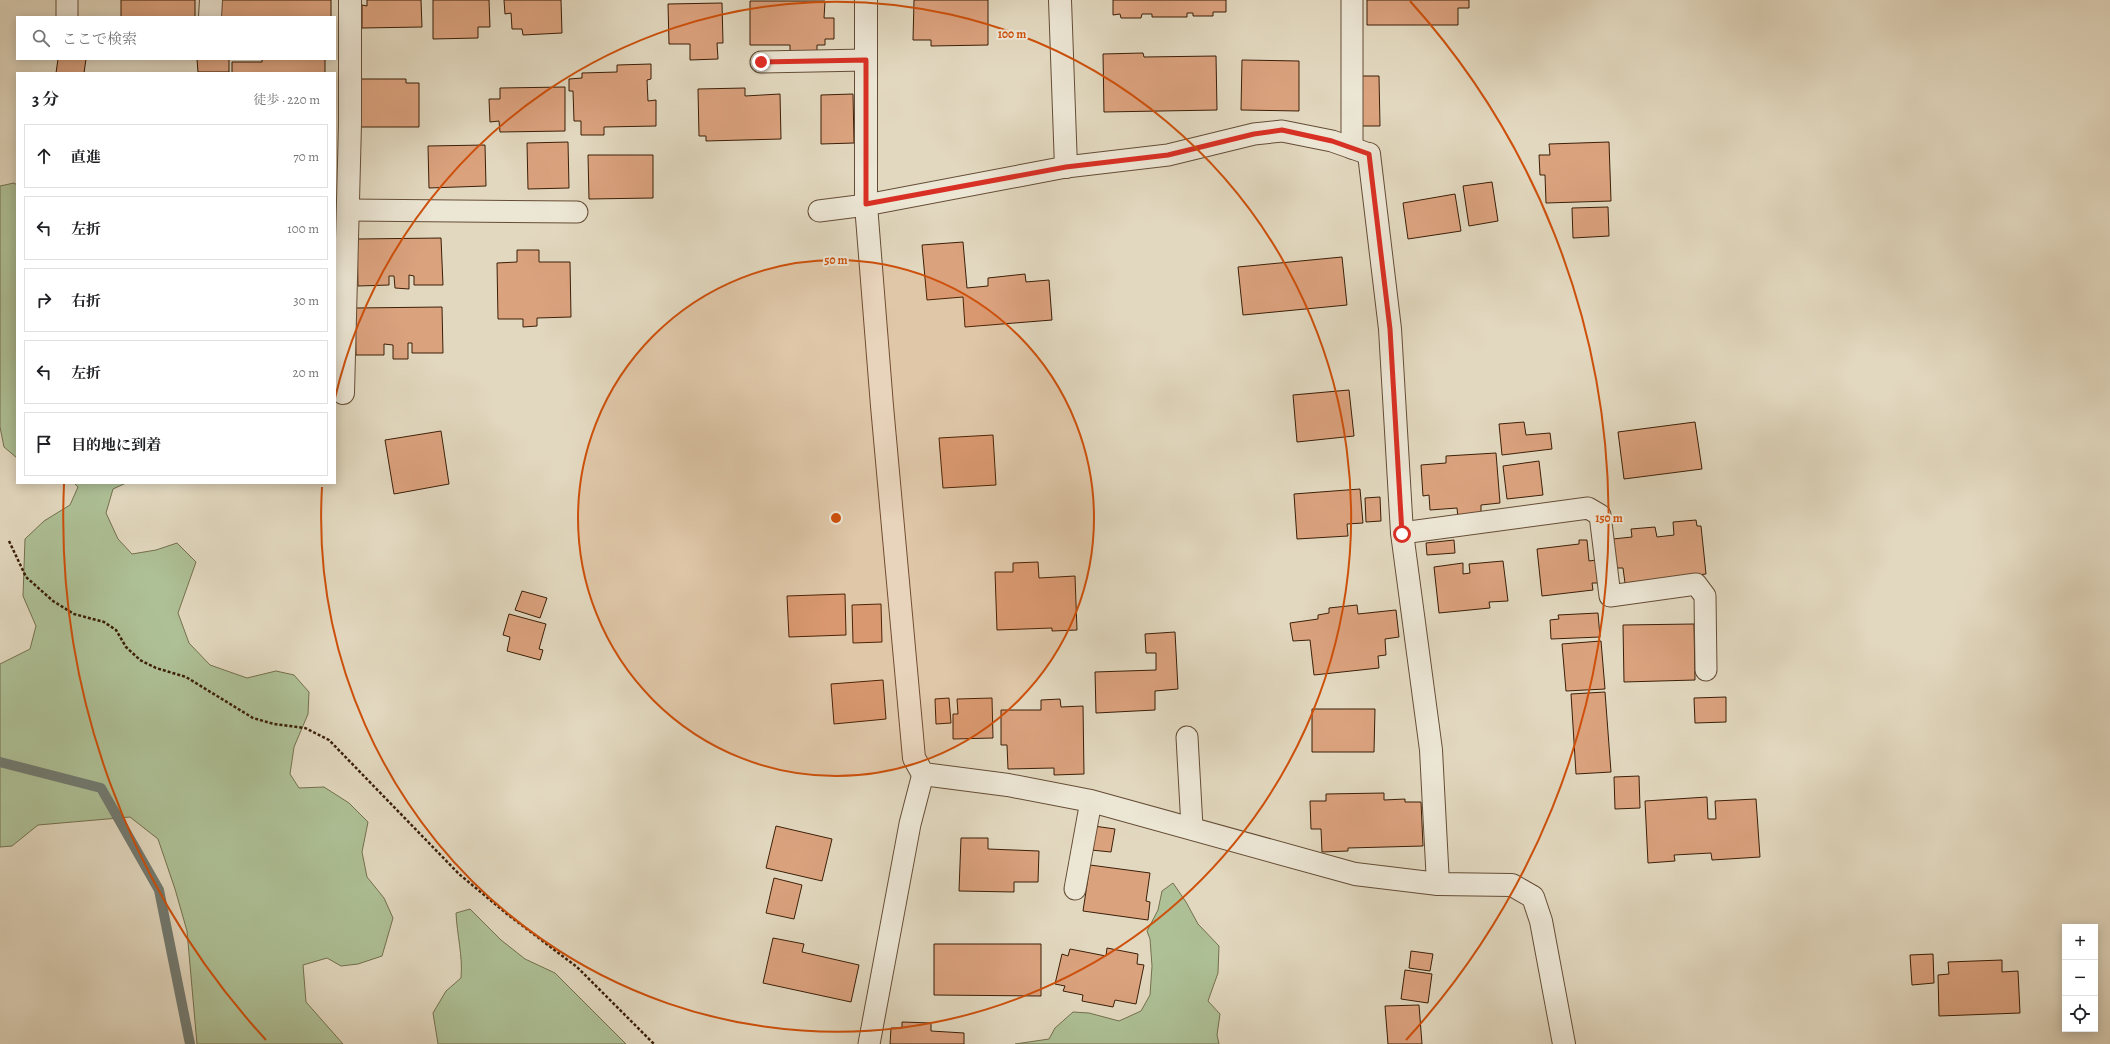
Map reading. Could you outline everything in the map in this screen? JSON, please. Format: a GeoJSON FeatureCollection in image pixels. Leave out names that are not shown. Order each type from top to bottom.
{"type":"FeatureCollection","features":[{"type":"Feature","properties":{"kind":"street"},"geometry":{"type":"LineString","coordinates":[[210,16],[211,0]]}},
{"type":"Feature","properties":{"kind":"street"},"geometry":{"type":"LineString","coordinates":[[343,393],[348,210],[342,124],[350,0]]}},
{"type":"Feature","properties":{"kind":"street"},"geometry":{"type":"LineString","coordinates":[[866,0],[866,204],[914,758],[923,774],[1008,785],[1091,801],[1192,827],[1355,874],[1438,884],[1512,885],[1533,897],[1541,921],[1564,1044]]}},
{"type":"Feature","properties":{"kind":"street"},"geometry":{"type":"LineString","coordinates":[[1060,0],[1066,167]]}},
{"type":"Feature","properties":{"kind":"street"},"geometry":{"type":"LineString","coordinates":[[1360,151],[1390,329],[1402,534],[1431,750],[1438,884]]}},
{"type":"Feature","properties":{"kind":"lane"},"geometry":{"type":"LineString","coordinates":[[67,0],[67,16]]}},
{"type":"Feature","properties":{"kind":"lane"},"geometry":{"type":"LineString","coordinates":[[819,211],[866,204],[1066,167],[1168,155],[1254,134],[1282,130],[1332,141],[1360,151],[1352,0]]}},
{"type":"Feature","properties":{"kind":"lane"},"geometry":{"type":"LineString","coordinates":[[761,62],[866,60]]}},
{"type":"Feature","properties":{"kind":"lane"},"geometry":{"type":"LineString","coordinates":[[348,210],[577,212]]}},
{"type":"Feature","properties":{"kind":"lane"},"geometry":{"type":"LineString","coordinates":[[1402,534],[1588,508],[1600,515],[1610,596],[1696,584],[1705,596],[1706,670]]}},
{"type":"Feature","properties":{"kind":"lane"},"geometry":{"type":"LineString","coordinates":[[1187,736],[1192,827]]}},
{"type":"Feature","properties":{"kind":"lane"},"geometry":{"type":"LineString","coordinates":[[869,1044],[910,824],[923,774]]}},
{"type":"Feature","properties":{"kind":"lane"},"geometry":{"type":"LineString","coordinates":[[1075,889],[1091,801]]}},
{"type":"Feature","properties":{"kind":"path"},"geometry":{"type":"LineString","coordinates":[[9,541],[26,577],[53,601],[74,614],[104,622],[116,630],[126,647],[140,660],[156,668],[186,677],[253,718],[274,724],[305,728],[329,740],[459,874],[507,914],[577,967],[654,1044]]}},
{"type":"Feature","properties":{"kind":"green space"},"geometry":{"type":"Polygon","coordinates":[[[14,183],[16,184],[16,457],[4,447],[0,427],[0,186],[14,183]]]}},
{"type":"Feature","properties":{"kind":"green space"},"geometry":{"type":"Polygon","coordinates":[[[75,484],[124,484],[113,489],[106,513],[118,539],[132,554],[156,550],[177,543],[196,562],[178,613],[189,643],[210,665],[247,678],[276,671],[294,675],[309,692],[308,714],[294,747],[290,774],[299,788],[324,787],[349,803],[368,822],[362,852],[367,877],[384,898],[393,918],[382,956],[358,964],[341,966],[327,958],[303,965],[306,1002],[343,1044],[197,1044],[187,931],[175,889],[158,839],[130,817],[38,825],[12,846],[0,847],[0,664],[30,649],[36,626],[23,596],[25,539],[44,521],[70,505],[78,487],[75,484]]]}},
{"type":"Feature","properties":{"kind":"green space"},"geometry":{"type":"Polygon","coordinates":[[[1173,883],[1186,902],[1198,924],[1219,946],[1218,973],[1208,1001],[1220,1014],[1217,1035],[1219,1044],[1015,1044],[1049,1039],[1055,1028],[1073,1012],[1089,1013],[1119,1021],[1141,1011],[1150,995],[1152,966],[1150,939],[1147,931],[1158,910],[1162,891],[1173,883]]]}},
{"type":"Feature","properties":{"kind":"green space"},"geometry":{"type":"Polygon","coordinates":[[[470,909],[501,940],[525,959],[555,973],[626,1044],[438,1044],[433,1013],[446,991],[461,978],[461,962],[456,913],[470,909]]]}},
{"type":"Feature","properties":{"kind":"building"},"geometry":{"type":"Polygon","coordinates":[[[121,0],[195,0],[195,16],[121,16],[121,0]]]}},
{"type":"Feature","properties":{"kind":"building"},"geometry":{"type":"Polygon","coordinates":[[[221,0],[331,0],[331,16],[221,16],[221,0]]]}},
{"type":"Feature","properties":{"kind":"building"},"geometry":{"type":"Polygon","coordinates":[[[367,0],[421,0],[422,27],[362,28],[362,5],[367,6],[367,0]]]}},
{"type":"Feature","properties":{"kind":"building"},"geometry":{"type":"Polygon","coordinates":[[[433,0],[489,0],[490,27],[478,27],[478,38],[433,39],[433,0]]]}},
{"type":"Feature","properties":{"kind":"building"},"geometry":{"type":"Polygon","coordinates":[[[504,0],[561,0],[562,33],[523,35],[522,29],[512,29],[511,13],[505,14],[504,0]]]}},
{"type":"Feature","properties":{"kind":"building"},"geometry":{"type":"Polygon","coordinates":[[[914,0],[988,0],[988,45],[931,46],[931,40],[913,40],[914,0]]]}},
{"type":"Feature","properties":{"kind":"building"},"geometry":{"type":"Polygon","coordinates":[[[1113,0],[1226,0],[1226,12],[1213,12],[1213,16],[1193,16],[1193,13],[1187,13],[1187,17],[1152,17],[1152,14],[1142,14],[1141,18],[1121,18],[1120,14],[1113,15],[1113,0]]]}},
{"type":"Feature","properties":{"kind":"building"},"geometry":{"type":"Polygon","coordinates":[[[1367,0],[1469,0],[1469,8],[1458,8],[1458,25],[1367,25],[1367,0]]]}},
{"type":"Feature","properties":{"kind":"building"},"geometry":{"type":"Polygon","coordinates":[[[750,1],[825,1],[824,18],[834,18],[834,39],[825,39],[825,45],[817,45],[817,51],[790,51],[790,45],[750,45],[750,1]]]}},
{"type":"Feature","properties":{"kind":"building"},"geometry":{"type":"Polygon","coordinates":[[[722,3],[723,43],[717,43],[718,59],[690,60],[690,44],[669,44],[668,4],[722,3]]]}},
{"type":"Feature","properties":{"kind":"building"},"geometry":{"type":"Polygon","coordinates":[[[1143,53],[1144,57],[1216,56],[1217,110],[1104,112],[1103,54],[1143,53]]]}},
{"type":"Feature","properties":{"kind":"building"},"geometry":{"type":"Polygon","coordinates":[[[58,60],[86,60],[84,72],[56,72],[58,60]]]}},
{"type":"Feature","properties":{"kind":"building"},"geometry":{"type":"Polygon","coordinates":[[[197,60],[229,60],[229,72],[198,72],[197,60]]]}},
{"type":"Feature","properties":{"kind":"building"},"geometry":{"type":"Polygon","coordinates":[[[262,60],[325,60],[325,72],[232,72],[232,62],[262,62],[262,60]]]}},
{"type":"Feature","properties":{"kind":"building"},"geometry":{"type":"Polygon","coordinates":[[[1242,60],[1299,61],[1299,111],[1241,110],[1242,60]]]}},
{"type":"Feature","properties":{"kind":"building"},"geometry":{"type":"Polygon","coordinates":[[[651,64],[651,79],[647,80],[648,101],[656,100],[656,126],[604,127],[604,135],[581,135],[581,121],[574,121],[573,91],[569,91],[569,79],[582,78],[582,73],[617,72],[617,65],[651,64]]]}},
{"type":"Feature","properties":{"kind":"building"},"geometry":{"type":"Polygon","coordinates":[[[1360,76],[1379,76],[1380,126],[1361,126],[1360,76]]]}},
{"type":"Feature","properties":{"kind":"building"},"geometry":{"type":"Polygon","coordinates":[[[360,79],[406,79],[406,83],[419,83],[419,127],[361,127],[360,79]]]}},
{"type":"Feature","properties":{"kind":"building"},"geometry":{"type":"Polygon","coordinates":[[[565,87],[565,131],[500,132],[499,121],[490,122],[489,99],[500,99],[500,88],[565,87]]]}},
{"type":"Feature","properties":{"kind":"building"},"geometry":{"type":"Polygon","coordinates":[[[745,88],[745,96],[780,94],[781,139],[706,141],[706,136],[699,136],[698,89],[745,88]]]}},
{"type":"Feature","properties":{"kind":"building"},"geometry":{"type":"Polygon","coordinates":[[[853,94],[854,143],[821,144],[821,95],[853,94]]]}},
{"type":"Feature","properties":{"kind":"building"},"geometry":{"type":"Polygon","coordinates":[[[568,142],[569,188],[528,189],[527,143],[568,142]]]}},
{"type":"Feature","properties":{"kind":"building"},"geometry":{"type":"Polygon","coordinates":[[[1609,142],[1611,201],[1546,203],[1545,175],[1540,175],[1539,155],[1550,155],[1549,144],[1609,142]]]}},
{"type":"Feature","properties":{"kind":"building"},"geometry":{"type":"Polygon","coordinates":[[[485,145],[486,186],[429,188],[428,146],[485,145]]]}},
{"type":"Feature","properties":{"kind":"building"},"geometry":{"type":"Polygon","coordinates":[[[588,155],[653,155],[653,198],[589,199],[588,155]]]}},
{"type":"Feature","properties":{"kind":"building"},"geometry":{"type":"Polygon","coordinates":[[[1492,182],[1498,221],[1469,226],[1463,186],[1492,182]]]}},
{"type":"Feature","properties":{"kind":"building"},"geometry":{"type":"Polygon","coordinates":[[[1455,194],[1461,231],[1408,239],[1403,203],[1455,194]]]}},
{"type":"Feature","properties":{"kind":"building"},"geometry":{"type":"Polygon","coordinates":[[[1608,207],[1609,236],[1573,238],[1572,208],[1608,207]]]}},
{"type":"Feature","properties":{"kind":"building"},"geometry":{"type":"Polygon","coordinates":[[[441,238],[443,285],[414,285],[414,276],[409,275],[409,289],[395,288],[394,276],[389,276],[389,285],[358,286],[357,239],[441,238]]]}},
{"type":"Feature","properties":{"kind":"building"},"geometry":{"type":"Polygon","coordinates":[[[963,242],[967,288],[988,286],[988,278],[1025,274],[1026,282],[1049,280],[1052,320],[965,327],[963,297],[927,300],[922,245],[963,242]]]}},
{"type":"Feature","properties":{"kind":"building"},"geometry":{"type":"Polygon","coordinates":[[[517,250],[539,250],[539,262],[570,262],[571,317],[537,318],[537,326],[523,327],[523,319],[498,319],[497,263],[517,262],[517,250]]]}},
{"type":"Feature","properties":{"kind":"building"},"geometry":{"type":"Polygon","coordinates":[[[1342,257],[1347,305],[1243,315],[1238,267],[1342,257]]]}},
{"type":"Feature","properties":{"kind":"building"},"geometry":{"type":"Polygon","coordinates":[[[442,307],[443,353],[412,353],[412,343],[408,343],[408,359],[393,359],[393,345],[384,344],[384,355],[356,355],[355,308],[442,307]]]}},
{"type":"Feature","properties":{"kind":"building"},"geometry":{"type":"Polygon","coordinates":[[[1349,390],[1354,436],[1297,442],[1293,395],[1349,390]]]}},
{"type":"Feature","properties":{"kind":"building"},"geometry":{"type":"Polygon","coordinates":[[[1524,422],[1526,435],[1550,433],[1552,449],[1502,455],[1499,424],[1524,422]]]}},
{"type":"Feature","properties":{"kind":"building"},"geometry":{"type":"Polygon","coordinates":[[[1695,422],[1702,469],[1624,479],[1618,432],[1695,422]]]}},
{"type":"Feature","properties":{"kind":"building"},"geometry":{"type":"Polygon","coordinates":[[[441,431],[449,484],[394,494],[385,440],[441,431]]]}},
{"type":"Feature","properties":{"kind":"building"},"geometry":{"type":"Polygon","coordinates":[[[993,435],[996,485],[943,488],[939,438],[993,435]]]}},
{"type":"Feature","properties":{"kind":"building"},"geometry":{"type":"Polygon","coordinates":[[[1496,453],[1500,503],[1481,505],[1481,516],[1458,518],[1457,508],[1430,510],[1429,495],[1423,496],[1421,465],[1446,463],[1446,456],[1496,453]]]}},
{"type":"Feature","properties":{"kind":"building"},"geometry":{"type":"Polygon","coordinates":[[[1539,461],[1543,495],[1507,499],[1503,466],[1539,461]]]}},
{"type":"Feature","properties":{"kind":"building"},"geometry":{"type":"Polygon","coordinates":[[[1360,489],[1363,523],[1347,524],[1348,536],[1297,539],[1294,494],[1360,489]]]}},
{"type":"Feature","properties":{"kind":"building"},"geometry":{"type":"Polygon","coordinates":[[[1380,497],[1381,521],[1366,522],[1365,498],[1380,497]]]}},
{"type":"Feature","properties":{"kind":"building"},"geometry":{"type":"Polygon","coordinates":[[[1696,520],[1697,526],[1701,526],[1706,574],[1625,583],[1623,568],[1616,568],[1613,539],[1632,537],[1631,529],[1655,527],[1657,537],[1674,535],[1673,522],[1696,520]]]}},
{"type":"Feature","properties":{"kind":"building"},"geometry":{"type":"Polygon","coordinates":[[[1454,540],[1455,553],[1427,555],[1426,543],[1454,540]]]}},
{"type":"Feature","properties":{"kind":"building"},"geometry":{"type":"Polygon","coordinates":[[[1579,540],[1587,540],[1589,561],[1596,560],[1599,583],[1592,583],[1593,590],[1542,596],[1537,549],[1579,544],[1579,540]]]}},
{"type":"Feature","properties":{"kind":"building"},"geometry":{"type":"Polygon","coordinates":[[[1503,561],[1508,601],[1489,602],[1490,608],[1439,613],[1434,567],[1463,563],[1463,574],[1470,573],[1469,564],[1503,561]]]}},
{"type":"Feature","properties":{"kind":"building"},"geometry":{"type":"Polygon","coordinates":[[[1038,562],[1039,578],[1075,576],[1077,630],[1052,631],[1052,628],[997,630],[995,572],[1013,572],[1013,563],[1038,562]]]}},
{"type":"Feature","properties":{"kind":"building"},"geometry":{"type":"Polygon","coordinates":[[[522,591],[547,598],[540,618],[515,610],[522,591]]]}},
{"type":"Feature","properties":{"kind":"building"},"geometry":{"type":"Polygon","coordinates":[[[845,594],[846,635],[789,637],[787,596],[845,594]]]}},
{"type":"Feature","properties":{"kind":"building"},"geometry":{"type":"Polygon","coordinates":[[[881,604],[882,642],[853,643],[852,605],[881,604]]]}},
{"type":"Feature","properties":{"kind":"building"},"geometry":{"type":"Polygon","coordinates":[[[1357,605],[1358,614],[1396,610],[1399,637],[1385,639],[1386,655],[1378,656],[1379,668],[1314,675],[1310,640],[1293,641],[1290,623],[1318,619],[1318,615],[1329,613],[1329,608],[1357,605]]]}},
{"type":"Feature","properties":{"kind":"building"},"geometry":{"type":"Polygon","coordinates":[[[1598,613],[1600,637],[1551,639],[1550,620],[1559,619],[1558,615],[1598,613]]]}},
{"type":"Feature","properties":{"kind":"building"},"geometry":{"type":"Polygon","coordinates":[[[509,614],[546,624],[539,649],[543,650],[540,660],[507,651],[510,637],[503,635],[509,614]]]}},
{"type":"Feature","properties":{"kind":"building"},"geometry":{"type":"Polygon","coordinates":[[[1694,624],[1695,680],[1624,682],[1623,625],[1694,624]]]}},
{"type":"Feature","properties":{"kind":"building"},"geometry":{"type":"Polygon","coordinates":[[[1175,632],[1178,689],[1155,691],[1155,710],[1096,713],[1095,672],[1156,670],[1156,653],[1146,653],[1145,634],[1175,632]]]}},
{"type":"Feature","properties":{"kind":"building"},"geometry":{"type":"Polygon","coordinates":[[[1601,641],[1605,689],[1566,691],[1562,644],[1601,641]]]}},
{"type":"Feature","properties":{"kind":"building"},"geometry":{"type":"Polygon","coordinates":[[[883,680],[886,719],[834,724],[831,684],[883,680]]]}},
{"type":"Feature","properties":{"kind":"building"},"geometry":{"type":"Polygon","coordinates":[[[1605,692],[1611,772],[1576,774],[1571,694],[1605,692]]]}},
{"type":"Feature","properties":{"kind":"building"},"geometry":{"type":"Polygon","coordinates":[[[1726,697],[1726,722],[1695,723],[1694,698],[1726,697]]]}},
{"type":"Feature","properties":{"kind":"building"},"geometry":{"type":"Polygon","coordinates":[[[949,698],[951,723],[936,724],[935,699],[949,698]]]}},
{"type":"Feature","properties":{"kind":"building"},"geometry":{"type":"Polygon","coordinates":[[[992,698],[993,738],[953,739],[953,714],[958,714],[957,699],[992,698]]]}},
{"type":"Feature","properties":{"kind":"building"},"geometry":{"type":"Polygon","coordinates":[[[1060,699],[1061,707],[1083,706],[1084,774],[1054,775],[1054,768],[1008,769],[1007,745],[1001,745],[1001,710],[1041,710],[1041,700],[1060,699]]]}},
{"type":"Feature","properties":{"kind":"building"},"geometry":{"type":"Polygon","coordinates":[[[1312,709],[1375,709],[1374,752],[1312,752],[1312,709]]]}},
{"type":"Feature","properties":{"kind":"building"},"geometry":{"type":"Polygon","coordinates":[[[1639,776],[1640,808],[1615,809],[1614,777],[1639,776]]]}},
{"type":"Feature","properties":{"kind":"building"},"geometry":{"type":"Polygon","coordinates":[[[1384,793],[1384,800],[1405,799],[1405,802],[1421,802],[1423,846],[1348,848],[1348,851],[1322,852],[1321,829],[1311,829],[1310,801],[1326,801],[1326,794],[1384,793]]]}},
{"type":"Feature","properties":{"kind":"building"},"geometry":{"type":"Polygon","coordinates":[[[1707,797],[1708,819],[1716,819],[1715,801],[1756,799],[1760,857],[1712,860],[1711,853],[1674,855],[1675,861],[1648,863],[1645,801],[1707,797]]]}},
{"type":"Feature","properties":{"kind":"building"},"geometry":{"type":"Polygon","coordinates":[[[776,826],[832,839],[822,881],[766,868],[776,826]]]}},
{"type":"Feature","properties":{"kind":"building"},"geometry":{"type":"Polygon","coordinates":[[[1094,826],[1115,829],[1111,852],[1091,850],[1094,826]]]}},
{"type":"Feature","properties":{"kind":"building"},"geometry":{"type":"Polygon","coordinates":[[[961,838],[988,838],[988,849],[1039,851],[1038,882],[1014,882],[1014,892],[959,891],[961,838]]]}},
{"type":"Feature","properties":{"kind":"building"},"geometry":{"type":"Polygon","coordinates":[[[1090,865],[1150,873],[1146,901],[1150,902],[1148,920],[1083,911],[1090,865]]]}},
{"type":"Feature","properties":{"kind":"building"},"geometry":{"type":"Polygon","coordinates":[[[774,878],[802,885],[794,919],[766,913],[774,878]]]}},
{"type":"Feature","properties":{"kind":"building"},"geometry":{"type":"Polygon","coordinates":[[[773,938],[804,944],[802,952],[859,965],[851,1002],[763,983],[773,938]]]}},
{"type":"Feature","properties":{"kind":"building"},"geometry":{"type":"Polygon","coordinates":[[[934,944],[1041,944],[1041,996],[934,995],[934,944]]]}},
{"type":"Feature","properties":{"kind":"building"},"geometry":{"type":"Polygon","coordinates":[[[1107,948],[1138,954],[1137,964],[1144,965],[1136,1004],[1115,1000],[1113,1007],[1082,1001],[1083,995],[1063,991],[1065,986],[1055,984],[1062,954],[1068,956],[1070,949],[1106,956],[1107,948]]]}},
{"type":"Feature","properties":{"kind":"building"},"geometry":{"type":"Polygon","coordinates":[[[1411,951],[1433,954],[1430,971],[1409,968],[1411,951]]]}},
{"type":"Feature","properties":{"kind":"building"},"geometry":{"type":"Polygon","coordinates":[[[1933,954],[1934,983],[1912,985],[1910,955],[1933,954]]]}},
{"type":"Feature","properties":{"kind":"building"},"geometry":{"type":"Polygon","coordinates":[[[2002,960],[2002,972],[2018,971],[2020,1013],[1939,1016],[1938,975],[1949,974],[1948,962],[2002,960]]]}},
{"type":"Feature","properties":{"kind":"building"},"geometry":{"type":"Polygon","coordinates":[[[1405,970],[1432,974],[1428,1003],[1401,999],[1405,970]]]}},
{"type":"Feature","properties":{"kind":"building"},"geometry":{"type":"Polygon","coordinates":[[[1419,1005],[1422,1044],[1388,1044],[1385,1006],[1419,1005]]]}},
{"type":"Feature","properties":{"kind":"building"},"geometry":{"type":"Polygon","coordinates":[[[902,1022],[931,1023],[931,1031],[964,1033],[964,1044],[890,1044],[891,1028],[902,1028],[902,1022]]]}},
{"type":"Feature","properties":{"kind":"waterway"},"geometry":{"type":"LineString","coordinates":[[0,762],[101,788],[159,890],[190,1044]]}},
{"type":"Feature","properties":{"kind":"route"},"geometry":{"type":"LineString","coordinates":[[761,62],[866,60],[866,204],[1066,167],[1168,155],[1254,134],[1282,130],[1332,141],[1369,154],[1390,329],[1402,534]]}}]}
